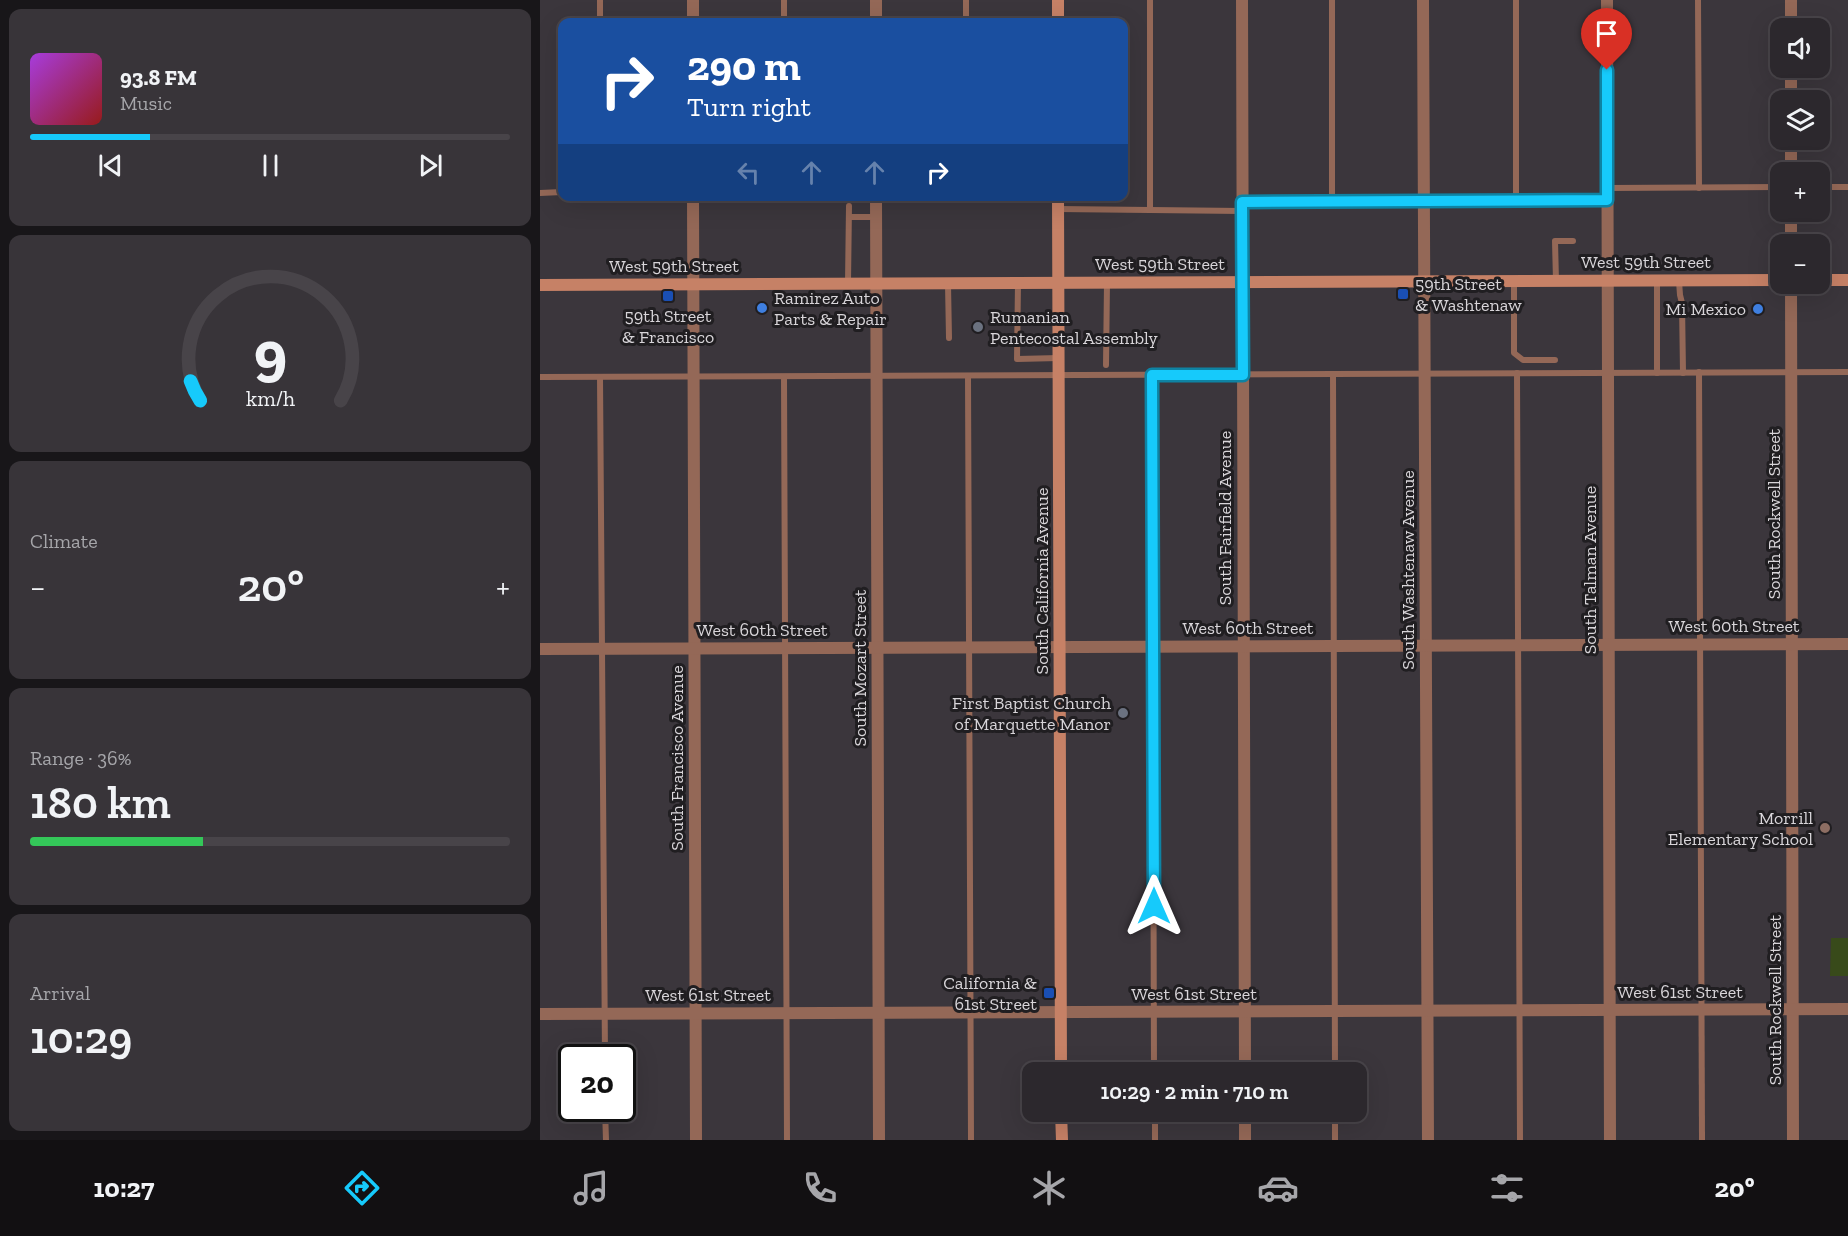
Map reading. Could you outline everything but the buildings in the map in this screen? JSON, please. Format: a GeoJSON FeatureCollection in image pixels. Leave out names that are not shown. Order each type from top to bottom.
{"type":"FeatureCollection","features":[{"type":"Feature","properties":{"kind":"street"},"geometry":{"type":"LineString","coordinates":[[693,0],[693,18]]}},
{"type":"Feature","properties":{"kind":"street"},"geometry":{"type":"LineString","coordinates":[[876,0],[876,18]]}},
{"type":"Feature","properties":{"kind":"street"},"geometry":{"type":"LineString","coordinates":[[1058,0],[1058,18]]}},
{"type":"Feature","properties":{"kind":"street","name":"South Fairfield Avenue"},"geometry":{"type":"LineString","coordinates":[[1242,0],[1245,1062]]}},
{"type":"Feature","properties":{"kind":"street","name":"South Washtenaw Avenue"},"geometry":{"type":"LineString","coordinates":[[1423,0],[1428,1140]]}},
{"type":"Feature","properties":{"kind":"street","name":"South Talman Avenue"},"geometry":{"type":"LineString","coordinates":[[1606,0],[1610,1140]]}},
{"type":"Feature","properties":{"kind":"street"},"geometry":{"type":"LineString","coordinates":[[1791,0],[1791,18]]}},
{"type":"Feature","properties":{"kind":"street","name":"South Francisco Avenue"},"geometry":{"type":"LineString","coordinates":[[693,201],[696,1140]]}},
{"type":"Feature","properties":{"kind":"street","name":"South Mozart Street"},"geometry":{"type":"LineString","coordinates":[[876,201],[879,1140]]}},
{"type":"Feature","properties":{"kind":"street","name":"South California Avenue"},"geometry":{"type":"LineString","coordinates":[[1058,203],[1061,1062]]}},
{"type":"Feature","properties":{"kind":"street","name":"West 59th Street"},"geometry":{"type":"LineString","coordinates":[[540,285],[1770,280]]}},
{"type":"Feature","properties":{"kind":"street"},"geometry":{"type":"LineString","coordinates":[[1830,280],[1848,280]]}},
{"type":"Feature","properties":{"kind":"street","name":"South Rockwell Street"},"geometry":{"type":"LineString","coordinates":[[1791,294],[1793,1140]]}},
{"type":"Feature","properties":{"kind":"street","name":"West 60th Street"},"geometry":{"type":"LineString","coordinates":[[540,649],[1848,644]]}},
{"type":"Feature","properties":{"kind":"street","name":"West 61st Street"},"geometry":{"type":"LineString","coordinates":[[540,1014],[1848,1010]]}},
{"type":"Feature","properties":{"kind":"street"},"geometry":{"type":"LineString","coordinates":[[1061,1122],[1062,1140]]}},
{"type":"Feature","properties":{"kind":"street"},"geometry":{"type":"LineString","coordinates":[[1245,1122],[1245,1140]]}},
{"type":"Feature","properties":{"kind":"lane"},"geometry":{"type":"LineString","coordinates":[[600,0],[600,18]]}},
{"type":"Feature","properties":{"kind":"lane"},"geometry":{"type":"LineString","coordinates":[[784,0],[784,18]]}},
{"type":"Feature","properties":{"kind":"lane"},"geometry":{"type":"LineString","coordinates":[[966,0],[966,18]]}},
{"type":"Feature","properties":{"kind":"lane"},"geometry":{"type":"LineString","coordinates":[[1150,0],[1150,210]]}},
{"type":"Feature","properties":{"kind":"lane"},"geometry":{"type":"LineString","coordinates":[[1332,0],[1332,202]]}},
{"type":"Feature","properties":{"kind":"lane"},"geometry":{"type":"LineString","coordinates":[[1516,0],[1516,201]]}},
{"type":"Feature","properties":{"kind":"lane"},"geometry":{"type":"LineString","coordinates":[[1698,0],[1699,188]]}},
{"type":"Feature","properties":{"kind":"lane"},"geometry":{"type":"LineString","coordinates":[[1058,203],[1150,210],[1332,202],[1516,201],[1699,188],[1770,187]]}},
{"type":"Feature","properties":{"kind":"lane"},"geometry":{"type":"LineString","coordinates":[[1830,187],[1848,187]]}},
{"type":"Feature","properties":{"kind":"lane"},"geometry":{"type":"LineString","coordinates":[[540,193],[558,192]]}},
{"type":"Feature","properties":{"kind":"lane"},"geometry":{"type":"LineString","coordinates":[[848,283],[849,206]]}},
{"type":"Feature","properties":{"kind":"lane"},"geometry":{"type":"LineString","coordinates":[[849,217],[876,218]]}},
{"type":"Feature","properties":{"kind":"lane"},"geometry":{"type":"LineString","coordinates":[[1556,281],[1555,240],[1573,241]]}},
{"type":"Feature","properties":{"kind":"lane"},"geometry":{"type":"LineString","coordinates":[[1657,280],[1657,373]]}},
{"type":"Feature","properties":{"kind":"lane"},"geometry":{"type":"LineString","coordinates":[[1679,280],[1682,303],[1683,373]]}},
{"type":"Feature","properties":{"kind":"lane"},"geometry":{"type":"LineString","coordinates":[[1514,281],[1514,353],[1523,360],[1555,360]]}},
{"type":"Feature","properties":{"kind":"lane"},"geometry":{"type":"LineString","coordinates":[[1106,365],[1107,282]]}},
{"type":"Feature","properties":{"kind":"lane"},"geometry":{"type":"LineString","coordinates":[[948,283],[949,338]]}},
{"type":"Feature","properties":{"kind":"lane"},"geometry":{"type":"LineString","coordinates":[[1018,283],[1017,359],[1059,358]]}},
{"type":"Feature","properties":{"kind":"lane"},"geometry":{"type":"LineString","coordinates":[[1520,1140],[1518,645],[1520,373],[1523,360]]}},
{"type":"Feature","properties":{"kind":"lane"},"geometry":{"type":"LineString","coordinates":[[1699,372],[1702,1140]]}},
{"type":"Feature","properties":{"kind":"lane"},"geometry":{"type":"LineString","coordinates":[[540,377],[1848,372]]}},
{"type":"Feature","properties":{"kind":"lane"},"geometry":{"type":"LineString","coordinates":[[1333,374],[1335,1062]]}},
{"type":"Feature","properties":{"kind":"lane"},"geometry":{"type":"LineString","coordinates":[[1152,375],[1154,1062]]}},
{"type":"Feature","properties":{"kind":"lane"},"geometry":{"type":"LineString","coordinates":[[968,376],[971,1140]]}},
{"type":"Feature","properties":{"kind":"lane"},"geometry":{"type":"LineString","coordinates":[[600,377],[605,1044]]}},
{"type":"Feature","properties":{"kind":"lane"},"geometry":{"type":"LineString","coordinates":[[784,377],[787,1140]]}},
{"type":"Feature","properties":{"kind":"lane"},"geometry":{"type":"LineString","coordinates":[[605,1122],[606,1140]]}},
{"type":"Feature","properties":{"kind":"lane"},"geometry":{"type":"LineString","coordinates":[[1155,1122],[1155,1140]]}},
{"type":"Feature","properties":{"kind":"lane"},"geometry":{"type":"LineString","coordinates":[[1335,1122],[1335,1140]]}},
{"type":"Feature","properties":{"kind":"green space"},"geometry":{"type":"Polygon","coordinates":[[[1831,938],[1848,938],[1848,976],[1830,976],[1831,938]]]}},
{"type":"Feature","properties":{"kind":"place","name":"59th Street & Washtenaw"},"geometry":{"type":"Point","coordinates":[1403,294]}},
{"type":"Feature","properties":{"kind":"place","name":"59th Street & Francisco"},"geometry":{"type":"Point","coordinates":[668,296]}},
{"type":"Feature","properties":{"kind":"place","name":"Ramirez Auto Parts & Repair"},"geometry":{"type":"Point","coordinates":[762,308]}},
{"type":"Feature","properties":{"kind":"place","name":"Mi Mexico"},"geometry":{"type":"Point","coordinates":[1758,309]}},
{"type":"Feature","properties":{"kind":"place","name":"Rumanian Pentecostal Assembly"},"geometry":{"type":"Point","coordinates":[978,327]}},
{"type":"Feature","properties":{"kind":"place","name":"First Baptist Church of Marquette Manor"},"geometry":{"type":"Point","coordinates":[1123,713]}},
{"type":"Feature","properties":{"kind":"place","name":"Morrill Elementary School"},"geometry":{"type":"Point","coordinates":[1825,828]}},
{"type":"Feature","properties":{"kind":"place","name":"California & 61st Street"},"geometry":{"type":"Point","coordinates":[1049,993]}},
{"type":"Feature","properties":{"kind":"route"},"geometry":{"type":"LineString","coordinates":[[1154,906],[1152,375],[1243,375],[1242,202],[1607,200],[1607,70]]}}]}
